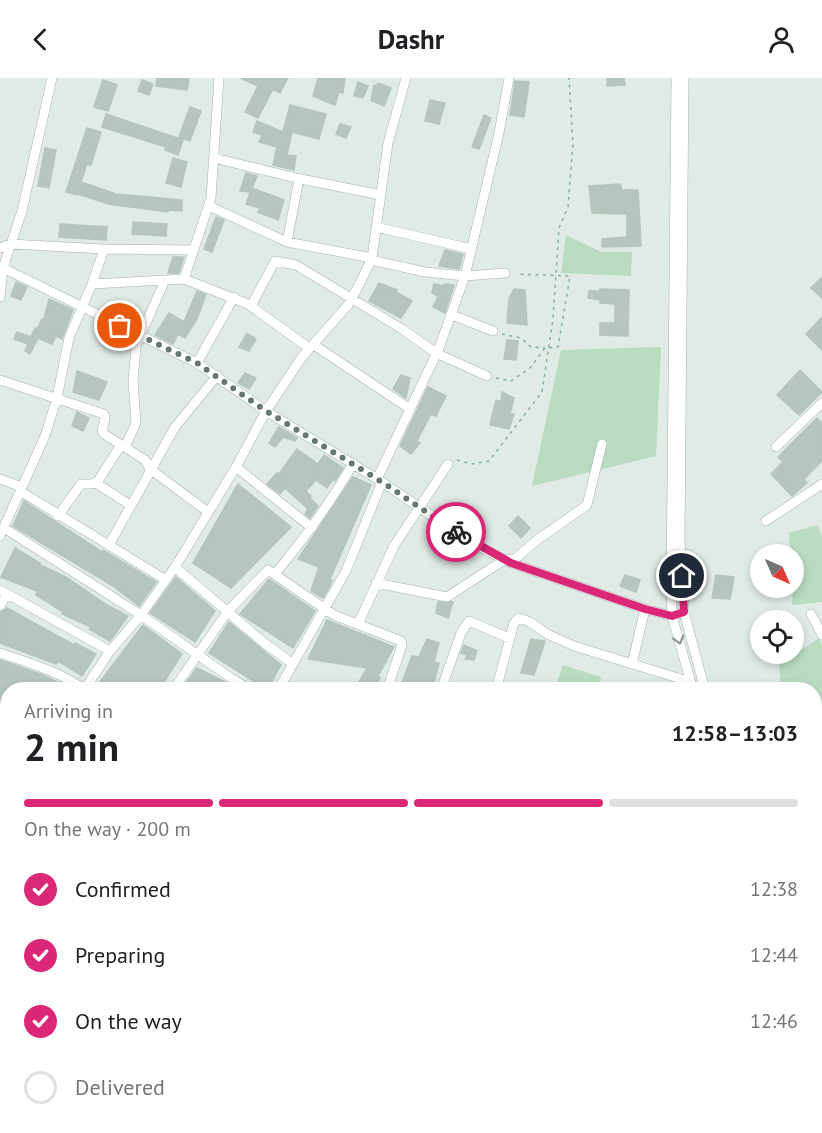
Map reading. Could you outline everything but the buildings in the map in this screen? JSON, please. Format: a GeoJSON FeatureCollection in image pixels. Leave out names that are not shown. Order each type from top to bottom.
{"type":"FeatureCollection","features":[{"type":"Feature","properties":{"kind":"street"},"geometry":{"type":"LineString","coordinates":[[0,297],[3,268],[22,211],[52,78]]}},
{"type":"Feature","properties":{"kind":"street"},"geometry":{"type":"LineString","coordinates":[[184,279],[209,206],[219,78]]}},
{"type":"Feature","properties":{"kind":"street"},"geometry":{"type":"LineString","coordinates":[[89,682],[110,651],[141,615],[175,567],[236,467],[266,411],[311,347],[351,299],[371,259],[388,143],[406,78]]}},
{"type":"Feature","properties":{"kind":"street"},"geometry":{"type":"LineString","coordinates":[[283,682],[346,571],[380,480],[452,315],[465,276],[499,133],[509,78]]}},
{"type":"Feature","properties":{"kind":"street"},"geometry":{"type":"LineString","coordinates":[[676,78],[671,587],[672,616],[691,682]]}},
{"type":"Feature","properties":{"kind":"street"},"geometry":{"type":"LineString","coordinates":[[684,78],[680,540],[684,612],[703,682]]}},
{"type":"Feature","properties":{"kind":"street"},"geometry":{"type":"LineString","coordinates":[[214,158],[299,179],[381,195]]}},
{"type":"Feature","properties":{"kind":"street"},"geometry":{"type":"LineString","coordinates":[[287,242],[299,179]]}},
{"type":"Feature","properties":{"kind":"street"},"geometry":{"type":"LineString","coordinates":[[209,206],[287,242],[425,272],[465,276],[505,273]]}},
{"type":"Feature","properties":{"kind":"street"},"geometry":{"type":"LineString","coordinates":[[376,227],[471,249]]}},
{"type":"Feature","properties":{"kind":"street"},"geometry":{"type":"LineString","coordinates":[[0,248],[10,244],[104,249],[194,249]]}},
{"type":"Feature","properties":{"kind":"street"},"geometry":{"type":"LineString","coordinates":[[104,249],[69,338],[57,398],[45,436],[2,532],[141,615],[238,682]]}},
{"type":"Feature","properties":{"kind":"street"},"geometry":{"type":"LineString","coordinates":[[251,306],[275,261],[296,266],[436,353],[487,376]]}},
{"type":"Feature","properties":{"kind":"street"},"geometry":{"type":"LineString","coordinates":[[3,268],[197,363],[266,411],[380,480],[469,541],[504,560],[645,609],[672,616],[684,612]]}},
{"type":"Feature","properties":{"kind":"street"},"geometry":{"type":"LineString","coordinates":[[92,284],[184,279],[234,297],[410,409]]}},
{"type":"Feature","properties":{"kind":"street"},"geometry":{"type":"LineString","coordinates":[[96,483],[123,446],[136,423],[132,381],[133,363],[140,335],[165,280]]}},
{"type":"Feature","properties":{"kind":"street"},"geometry":{"type":"LineString","coordinates":[[197,363],[234,297]]}},
{"type":"Feature","properties":{"kind":"street"},"geometry":{"type":"LineString","coordinates":[[452,315],[493,332]]}},
{"type":"Feature","properties":{"kind":"street"},"geometry":{"type":"LineString","coordinates":[[109,545],[150,469],[187,410],[217,376]]}},
{"type":"Feature","properties":{"kind":"street"},"geometry":{"type":"LineString","coordinates":[[0,380],[104,414],[102,432],[145,460],[150,469],[208,512]]}},
{"type":"Feature","properties":{"kind":"street"},"geometry":{"type":"LineString","coordinates":[[776,447],[822,403]]}},
{"type":"Feature","properties":{"kind":"street"},"geometry":{"type":"LineString","coordinates":[[376,583],[447,597],[504,560],[515,559],[537,540],[587,505],[602,444]]}},
{"type":"Feature","properties":{"kind":"street"},"geometry":{"type":"LineString","coordinates":[[275,574],[312,528],[352,464]]}},
{"type":"Feature","properties":{"kind":"street"},"geometry":{"type":"LineString","coordinates":[[358,624],[394,546],[448,464]]}},
{"type":"Feature","properties":{"kind":"street"},"geometry":{"type":"LineString","coordinates":[[236,467],[312,528]]}},
{"type":"Feature","properties":{"kind":"street"},"geometry":{"type":"LineString","coordinates":[[0,479],[21,489],[58,516],[166,580]]}},
{"type":"Feature","properties":{"kind":"street"},"geometry":{"type":"LineString","coordinates":[[58,516],[81,484],[96,483],[130,505]]}},
{"type":"Feature","properties":{"kind":"street"},"geometry":{"type":"LineString","coordinates":[[766,521],[822,484]]}},
{"type":"Feature","properties":{"kind":"street"},"geometry":{"type":"LineString","coordinates":[[175,567],[263,642],[293,664]]}},
{"type":"Feature","properties":{"kind":"street"},"geometry":{"type":"LineString","coordinates":[[179,682],[228,611],[265,571],[270,571],[325,609],[399,639],[402,643],[390,682]]}},
{"type":"Feature","properties":{"kind":"street"},"geometry":{"type":"LineString","coordinates":[[0,606],[3,592],[110,651]]}},
{"type":"Feature","properties":{"kind":"street"},"geometry":{"type":"LineString","coordinates":[[632,664],[645,609]]}},
{"type":"Feature","properties":{"kind":"street"},"geometry":{"type":"LineString","coordinates":[[811,614],[822,635]]}},
{"type":"Feature","properties":{"kind":"street"},"geometry":{"type":"LineString","coordinates":[[498,682],[516,619],[523,618],[547,634],[574,646],[681,682]]}},
{"type":"Feature","properties":{"kind":"street"},"geometry":{"type":"LineString","coordinates":[[444,682],[461,633],[469,621],[509,638]]}},
{"type":"Feature","properties":{"kind":"street"},"geometry":{"type":"LineString","coordinates":[[0,653],[46,669],[74,682]]}},
{"type":"Feature","properties":{"kind":"path"},"geometry":{"type":"LineString","coordinates":[[448,464],[452,458],[471,464],[489,461],[543,392],[559,228],[568,207],[573,144],[569,78]]}},
{"type":"Feature","properties":{"kind":"path"},"geometry":{"type":"LineString","coordinates":[[493,332],[521,339],[531,347],[558,347],[570,276],[505,273]]}},
{"type":"Feature","properties":{"kind":"path"},"geometry":{"type":"LineString","coordinates":[[487,376],[511,381],[530,368],[546,348],[549,348]]}},
{"type":"Feature","properties":{"kind":"green space"},"geometry":{"type":"Polygon","coordinates":[[[566,235],[601,252],[632,252],[631,276],[561,273],[566,235]]]}},
{"type":"Feature","properties":{"kind":"green space"},"geometry":{"type":"Polygon","coordinates":[[[661,347],[656,456],[532,486],[561,350],[661,347]]]}},
{"type":"Feature","properties":{"kind":"green space"},"geometry":{"type":"Polygon","coordinates":[[[817,525],[822,536],[822,602],[792,605],[792,598],[804,598],[804,544],[790,544],[789,533],[817,525]]]}},
{"type":"Feature","properties":{"kind":"green space"},"geometry":{"type":"Polygon","coordinates":[[[819,638],[822,645],[822,682],[780,682],[779,665],[804,664],[804,648],[819,638]]]}},
{"type":"Feature","properties":{"kind":"green space"},"geometry":{"type":"Polygon","coordinates":[[[563,665],[601,677],[600,682],[557,682],[563,665]]]}},
{"type":"Feature","properties":{"kind":"way so far"},"geometry":{"type":"LineString","coordinates":[[120,326],[197,363],[266,411],[382,482],[456,532]]}},
{"type":"Feature","properties":{"kind":"route"},"geometry":{"type":"LineString","coordinates":[[456,532],[511,563],[672,616],[684,612],[682,576]]}}]}
